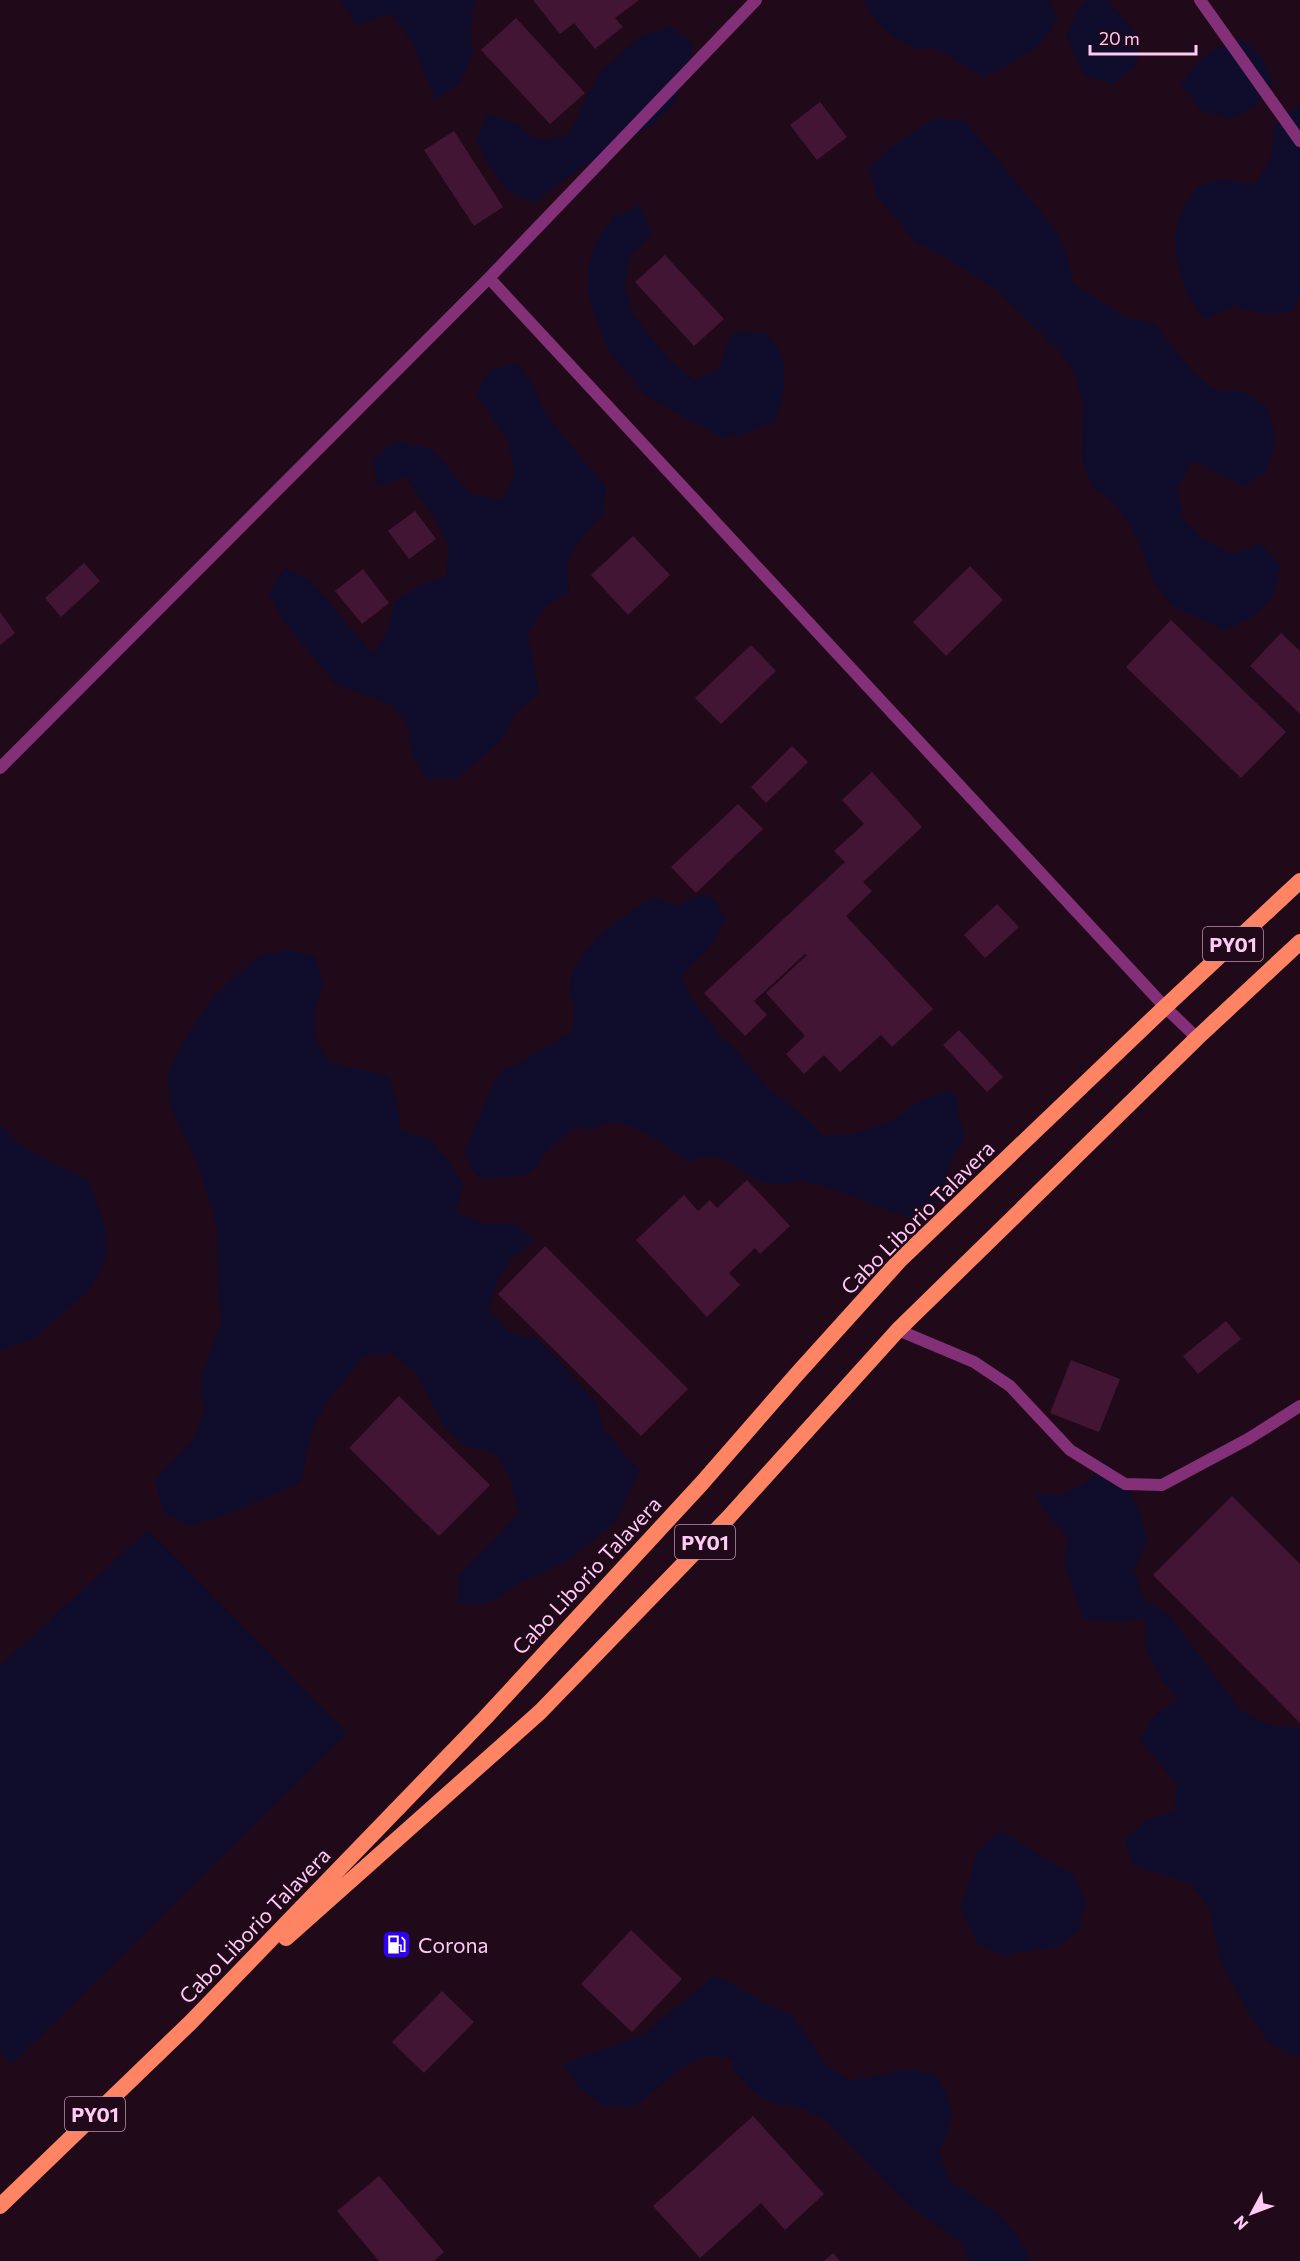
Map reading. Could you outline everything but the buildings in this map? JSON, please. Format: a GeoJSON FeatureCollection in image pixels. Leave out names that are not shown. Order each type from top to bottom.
{"type":"FeatureCollection","features":[{"type":"Feature","properties":{"kind":"highway","name":"Cabo Liborio Talavera"},"geometry":{"type":"LineString","coordinates":[[191,2022],[485,1718],[702,1483],[796,1374],[900,1260],[1300,881]]}},
{"type":"Feature","properties":{"kind":"highway","name":"Cabo Liborio Talavera"},"geometry":{"type":"LineString","coordinates":[[191,2022],[540,1712],[728,1518],[898,1330],[1197,1038],[1300,942]]}},
{"type":"Feature","properties":{"kind":"highway","name":"PY01"},"geometry":{"type":"LineString","coordinates":[[0,2206],[191,2022]]}},
{"type":"Feature","properties":{"kind":"street"},"geometry":{"type":"LineString","coordinates":[[0,768],[489,278],[756,0]]}},
{"type":"Feature","properties":{"kind":"street"},"geometry":{"type":"LineString","coordinates":[[1200,0],[1300,141]]}},
{"type":"Feature","properties":{"kind":"street"},"geometry":{"type":"LineString","coordinates":[[489,278],[1197,1038]]}},
{"type":"Feature","properties":{"kind":"street"},"geometry":{"type":"LineString","coordinates":[[898,1330],[974,1362],[1010,1386],[1070,1450],[1125,1484],[1162,1485],[1248,1439],[1300,1406]]}},
{"type":"Feature","properties":{"kind":"shaded area"},"geometry":{"type":"Polygon","coordinates":[[[340,0],[475,0],[470,27],[472,55],[460,83],[435,100],[412,42],[390,14],[357,25],[340,0]]]}},
{"type":"Feature","properties":{"kind":"shaded area"},"geometry":{"type":"Polygon","coordinates":[[[864,0],[1049,0],[1055,13],[1054,25],[1047,36],[1023,56],[985,77],[937,49],[918,49],[901,42],[878,23],[864,0]]]}},
{"type":"Feature","properties":{"kind":"shaded area"},"geometry":{"type":"Polygon","coordinates":[[[1089,0],[1108,0],[1139,37],[1136,66],[1112,84],[1084,76],[1066,37],[1078,8],[1089,0]]]}},
{"type":"Feature","properties":{"kind":"shaded area"},"geometry":{"type":"Polygon","coordinates":[[[670,26],[694,45],[675,103],[654,124],[579,169],[533,204],[506,189],[489,166],[477,141],[486,114],[514,122],[539,140],[568,135],[599,73],[642,35],[670,26]]]}},
{"type":"Feature","properties":{"kind":"shaded area"},"geometry":{"type":"Polygon","coordinates":[[[1241,39],[1262,56],[1273,84],[1254,107],[1229,119],[1200,110],[1181,85],[1193,67],[1206,55],[1221,46],[1241,39]]]}},
{"type":"Feature","properties":{"kind":"shaded area"},"geometry":{"type":"Polygon","coordinates":[[[1300,107],[1300,296],[1292,312],[1262,314],[1235,306],[1204,319],[1188,296],[1178,267],[1175,237],[1182,209],[1200,184],[1227,179],[1255,184],[1271,158],[1274,127],[1294,108],[1300,107]]]}},
{"type":"Feature","properties":{"kind":"shaded area"},"geometry":{"type":"Polygon","coordinates":[[[934,118],[965,121],[1052,225],[1067,253],[1073,283],[1126,318],[1153,322],[1190,369],[1214,390],[1243,391],[1267,406],[1276,439],[1267,470],[1244,486],[1193,461],[1177,487],[1183,518],[1205,541],[1232,553],[1260,543],[1281,566],[1273,596],[1252,618],[1225,630],[1172,606],[1154,583],[1132,527],[1116,505],[1093,487],[1082,460],[1083,402],[1075,374],[1057,349],[995,288],[919,242],[919,247],[876,194],[869,169],[888,149],[934,118]]]}},
{"type":"Feature","properties":{"kind":"shaded area"},"geometry":{"type":"Polygon","coordinates":[[[641,205],[651,235],[630,255],[625,285],[633,315],[672,362],[694,381],[720,368],[728,341],[737,331],[767,333],[784,358],[784,390],[777,420],[750,432],[721,438],[647,396],[609,352],[588,297],[588,268],[597,240],[614,216],[641,205]]]}},
{"type":"Feature","properties":{"kind":"shaded area"},"geometry":{"type":"Polygon","coordinates":[[[518,363],[534,388],[547,417],[606,486],[603,515],[583,536],[567,561],[569,592],[545,607],[528,633],[539,693],[516,713],[502,739],[457,779],[427,779],[412,756],[408,726],[392,705],[335,684],[282,619],[269,593],[285,568],[311,581],[373,654],[388,629],[395,601],[419,585],[446,576],[449,548],[437,522],[405,476],[377,487],[373,459],[396,441],[432,449],[472,495],[503,499],[515,474],[509,441],[476,395],[489,370],[518,363]]]}},
{"type":"Feature","properties":{"kind":"shaded area"},"geometry":{"type":"Polygon","coordinates":[[[707,894],[718,904],[726,919],[709,948],[681,978],[695,1003],[719,1036],[730,1044],[770,1090],[804,1116],[824,1136],[853,1134],[881,1125],[895,1119],[921,1100],[949,1089],[958,1100],[958,1115],[963,1128],[962,1144],[952,1157],[944,1184],[932,1211],[920,1219],[906,1217],[818,1185],[802,1182],[774,1184],[762,1181],[726,1160],[716,1157],[689,1161],[638,1130],[617,1123],[605,1124],[589,1130],[577,1125],[544,1153],[538,1165],[526,1175],[481,1179],[470,1167],[464,1152],[494,1083],[503,1069],[517,1064],[571,1032],[574,1013],[570,987],[573,973],[589,947],[614,924],[652,897],[680,905],[692,897],[707,894]]]}},
{"type":"Feature","properties":{"kind":"shaded area"},"geometry":{"type":"Polygon","coordinates":[[[287,949],[315,956],[324,983],[315,1010],[316,1039],[330,1062],[388,1076],[397,1102],[401,1130],[429,1138],[464,1185],[456,1212],[485,1224],[514,1224],[535,1241],[512,1258],[497,1282],[489,1309],[509,1332],[538,1339],[597,1403],[604,1430],[640,1471],[615,1522],[569,1560],[516,1585],[491,1603],[458,1604],[458,1576],[500,1534],[518,1512],[511,1480],[496,1454],[464,1446],[445,1428],[416,1373],[392,1354],[364,1356],[328,1400],[313,1427],[300,1483],[217,1518],[188,1526],[163,1512],[156,1480],[194,1438],[204,1411],[200,1378],[222,1322],[218,1291],[217,1226],[198,1166],[170,1105],[168,1075],[181,1045],[215,994],[259,956],[287,949]]]}},
{"type":"Feature","properties":{"kind":"shaded area"},"geometry":{"type":"Polygon","coordinates":[[[0,1124],[22,1146],[89,1181],[104,1223],[106,1249],[104,1264],[89,1290],[33,1339],[0,1351],[0,1124]]]}},
{"type":"Feature","properties":{"kind":"shaded area"},"geometry":{"type":"Polygon","coordinates":[[[1106,1461],[1126,1483],[1140,1513],[1147,1542],[1134,1570],[1143,1598],[1168,1614],[1241,1711],[1268,1724],[1300,1729],[1300,2055],[1294,2056],[1268,2042],[1253,2020],[1221,1964],[1209,1907],[1188,1882],[1132,1865],[1125,1839],[1148,1819],[1175,1812],[1176,1783],[1139,1739],[1155,1715],[1178,1699],[1158,1674],[1145,1647],[1146,1618],[1115,1622],[1084,1619],[1064,1565],[1068,1537],[1049,1516],[1033,1492],[1063,1495],[1086,1482],[1106,1461]]]}},
{"type":"Feature","properties":{"kind":"shaded area"},"geometry":{"type":"Polygon","coordinates":[[[148,1530],[347,1733],[12,2064],[0,2052],[0,1666],[148,1530]]]}},
{"type":"Feature","properties":{"kind":"shaded area"},"geometry":{"type":"Polygon","coordinates":[[[1000,1830],[1073,1875],[1086,1900],[1079,1929],[1059,1947],[1002,1955],[978,1943],[961,1910],[977,1851],[1000,1830]]]}},
{"type":"Feature","properties":{"kind":"shaded area"},"geometry":{"type":"Polygon","coordinates":[[[715,1975],[794,2018],[827,2065],[850,2081],[906,2069],[935,2074],[950,2104],[948,2131],[939,2153],[949,2180],[995,2211],[1014,2231],[1029,2256],[1029,2261],[969,2261],[962,2244],[911,2207],[827,2121],[801,2108],[771,2102],[755,2093],[734,2070],[733,2059],[705,2056],[679,2069],[635,2107],[604,2106],[580,2089],[563,2064],[645,2033],[715,1975]]]}},
{"type":"Feature","properties":{"kind":"place","name":"Corona"},"geometry":{"type":"Point","coordinates":[397,1944]}}]}
